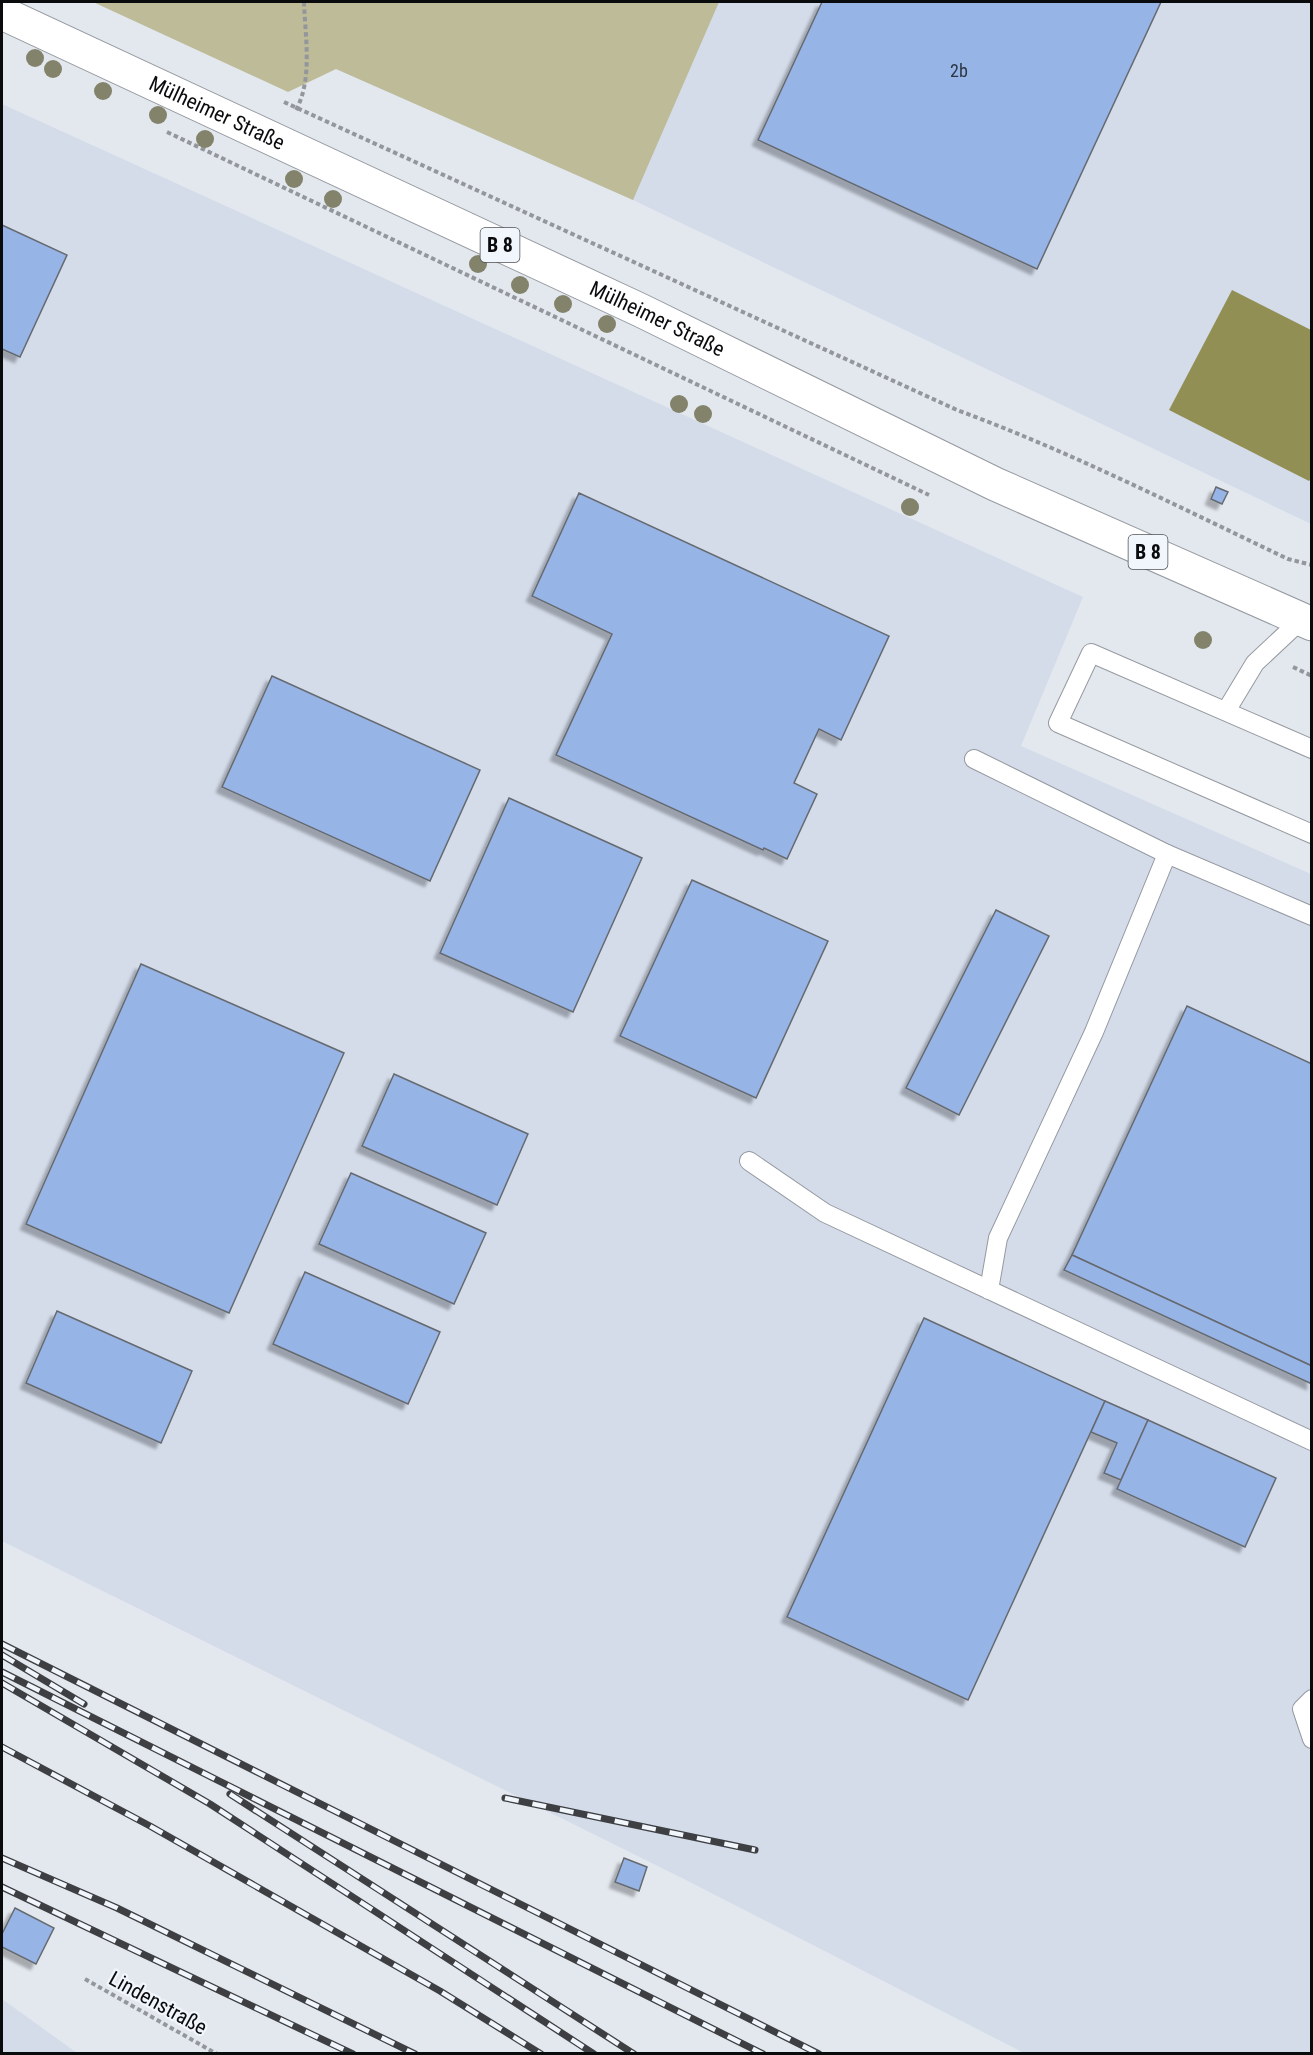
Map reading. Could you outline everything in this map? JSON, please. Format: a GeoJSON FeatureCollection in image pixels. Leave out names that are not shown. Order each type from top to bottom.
{"type":"FeatureCollection","features":[{"type":"Feature","properties":{"kind":"main road","name":"Mülheimer Straße"},"geometry":{"type":"LineString","coordinates":[[2,14],[640,310],[995,484],[1306,622]]}},
{"type":"Feature","properties":{"kind":"lane"},"geometry":{"type":"LineString","coordinates":[[1226,711],[1255,663],[1306,622]]}},
{"type":"Feature","properties":{"kind":"lane"},"geometry":{"type":"LineString","coordinates":[[1311,749],[1091,653],[1058,723],[1311,834]]}},
{"type":"Feature","properties":{"kind":"lane"},"geometry":{"type":"LineString","coordinates":[[974,759],[1167,854],[1311,916]]}},
{"type":"Feature","properties":{"kind":"lane"},"geometry":{"type":"LineString","coordinates":[[989,1290],[998,1238],[1094,1032],[1167,854]]}},
{"type":"Feature","properties":{"kind":"lane"},"geometry":{"type":"LineString","coordinates":[[749,1161],[825,1213],[1311,1441]]}},
{"type":"Feature","properties":{"kind":"lane"},"geometry":{"type":"LineString","coordinates":[[1311,1699],[1302,1709],[1311,1739]]}},
{"type":"Feature","properties":{"kind":"path"},"geometry":{"type":"LineString","coordinates":[[283,143],[303,98],[306,81],[304,2]]}},
{"type":"Feature","properties":{"kind":"path"},"geometry":{"type":"LineString","coordinates":[[276,98],[957,410],[1022,434],[1288,559],[1311,565]]}},
{"type":"Feature","properties":{"kind":"path"},"geometry":{"type":"LineString","coordinates":[[165,131],[937,498]]}},
{"type":"Feature","properties":{"kind":"path"},"geometry":{"type":"LineString","coordinates":[[1266,653],[1311,676]]}},
{"type":"Feature","properties":{"kind":"path","name":"Lindenstraße"},"geometry":{"type":"LineString","coordinates":[[85,1980],[217,2054]]}},
{"type":"Feature","properties":{"kind":"shaded area"},"geometry":{"type":"Polygon","coordinates":[[[93,2],[719,2],[633,200],[336,69],[288,92],[93,2]]]}},
{"type":"Feature","properties":{"kind":"shaded area"},"geometry":{"type":"Polygon","coordinates":[[[361,2],[1311,2],[1311,524],[633,200],[336,69],[361,2]]]}},
{"type":"Feature","properties":{"kind":"shaded area"},"geometry":{"type":"Polygon","coordinates":[[[2,104],[1083,597],[1021,746],[1311,874],[1311,2053],[1024,2053],[684,1879],[2,1541],[2,104]]]}},
{"type":"Feature","properties":{"kind":"shaded area"},"geometry":{"type":"Polygon","coordinates":[[[1232,290],[1311,330],[1312,477],[1309,481],[1169,410],[1232,290]]]}},
{"type":"Feature","properties":{"kind":"shaded area"},"geometry":{"type":"Polygon","coordinates":[[[2,1999],[77,2053],[2,2053],[2,1999]]]}},
{"type":"Feature","properties":{"kind":"building"},"geometry":{"type":"Polygon","coordinates":[[[822,2],[1161,2],[1037,269],[758,140],[822,2]]]}},
{"type":"Feature","properties":{"kind":"building"},"geometry":{"type":"Polygon","coordinates":[[[2,225],[67,255],[20,357],[2,349],[2,225]]]}},
{"type":"Feature","properties":{"kind":"building"},"geometry":{"type":"Polygon","coordinates":[[[1216,487],[1228,492],[1222,504],[1211,499],[1216,487]]]}},
{"type":"Feature","properties":{"kind":"building"},"geometry":{"type":"Polygon","coordinates":[[[579,493],[889,636],[841,740],[819,729],[794,783],[817,794],[787,859],[556,755],[612,634],[532,596],[579,493]]]}},
{"type":"Feature","properties":{"kind":"building"},"geometry":{"type":"Polygon","coordinates":[[[272,676],[480,770],[430,881],[222,787],[272,676]]]}},
{"type":"Feature","properties":{"kind":"building"},"geometry":{"type":"Polygon","coordinates":[[[509,798],[642,858],[573,1012],[440,953],[509,798]]]}},
{"type":"Feature","properties":{"kind":"building"},"geometry":{"type":"Polygon","coordinates":[[[692,880],[828,941],[756,1098],[620,1036],[692,880]]]}},
{"type":"Feature","properties":{"kind":"building"},"geometry":{"type":"Polygon","coordinates":[[[996,910],[1049,936],[959,1115],[906,1088],[996,910]]]}},
{"type":"Feature","properties":{"kind":"building"},"geometry":{"type":"Polygon","coordinates":[[[141,964],[344,1053],[229,1313],[26,1224],[141,964]]]}},
{"type":"Feature","properties":{"kind":"building"},"geometry":{"type":"Polygon","coordinates":[[[1187,1006],[1312,1064],[1312,1366],[1072,1255],[1187,1006]]]}},
{"type":"Feature","properties":{"kind":"building"},"geometry":{"type":"Polygon","coordinates":[[[394,1074],[528,1134],[497,1205],[362,1146],[394,1074]]]}},
{"type":"Feature","properties":{"kind":"building"},"geometry":{"type":"Polygon","coordinates":[[[351,1173],[486,1233],[454,1304],[319,1244],[351,1173]]]}},
{"type":"Feature","properties":{"kind":"building"},"geometry":{"type":"Polygon","coordinates":[[[1072,1255],[1312,1366],[1312,1384],[1064,1270],[1072,1255]]]}},
{"type":"Feature","properties":{"kind":"building"},"geometry":{"type":"Polygon","coordinates":[[[305,1272],[440,1332],[408,1404],[273,1344],[305,1272]]]}},
{"type":"Feature","properties":{"kind":"building"},"geometry":{"type":"Polygon","coordinates":[[[57,1311],[192,1371],[161,1443],[26,1383],[57,1311]]]}},
{"type":"Feature","properties":{"kind":"building"},"geometry":{"type":"Polygon","coordinates":[[[924,1318],[1105,1401],[968,1700],[787,1617],[924,1318]]]}},
{"type":"Feature","properties":{"kind":"building"},"geometry":{"type":"Polygon","coordinates":[[[1105,1401],[1148,1420],[1121,1480],[1104,1473],[1117,1443],[1091,1432],[1105,1401]]]}},
{"type":"Feature","properties":{"kind":"building"},"geometry":{"type":"Polygon","coordinates":[[[1148,1420],[1276,1478],[1245,1547],[1117,1489],[1148,1420]]]}},
{"type":"Feature","properties":{"kind":"building"},"geometry":{"type":"Polygon","coordinates":[[[624,1858],[647,1867],[639,1891],[615,1882],[624,1858]]]}},
{"type":"Feature","properties":{"kind":"building"},"geometry":{"type":"Polygon","coordinates":[[[15,1908],[54,1928],[36,1964],[2,1947],[2,1934],[15,1908]]]}},
{"type":"Feature","properties":{"kind":"railway"},"geometry":{"type":"LineString","coordinates":[[2,1644],[819,2054]]}},
{"type":"Feature","properties":{"kind":"railway"},"geometry":{"type":"LineString","coordinates":[[2,1655],[84,1704]]}},
{"type":"Feature","properties":{"kind":"railway"},"geometry":{"type":"LineString","coordinates":[[2,1672],[763,2054]]}},
{"type":"Feature","properties":{"kind":"railway"},"geometry":{"type":"LineString","coordinates":[[2,1683],[210,1804],[594,2054]]}},
{"type":"Feature","properties":{"kind":"railway"},"geometry":{"type":"LineString","coordinates":[[2,1747],[150,1826],[440,1991],[541,2054]]}},
{"type":"Feature","properties":{"kind":"railway"},"geometry":{"type":"LineString","coordinates":[[230,1794],[634,2054]]}},
{"type":"Feature","properties":{"kind":"railway"},"geometry":{"type":"LineString","coordinates":[[505,1798],[755,1850]]}},
{"type":"Feature","properties":{"kind":"railway"},"geometry":{"type":"LineString","coordinates":[[2,1858],[117,1908],[415,2054]]}},
{"type":"Feature","properties":{"kind":"railway"},"geometry":{"type":"LineString","coordinates":[[2,1887],[353,2054]]}}]}
